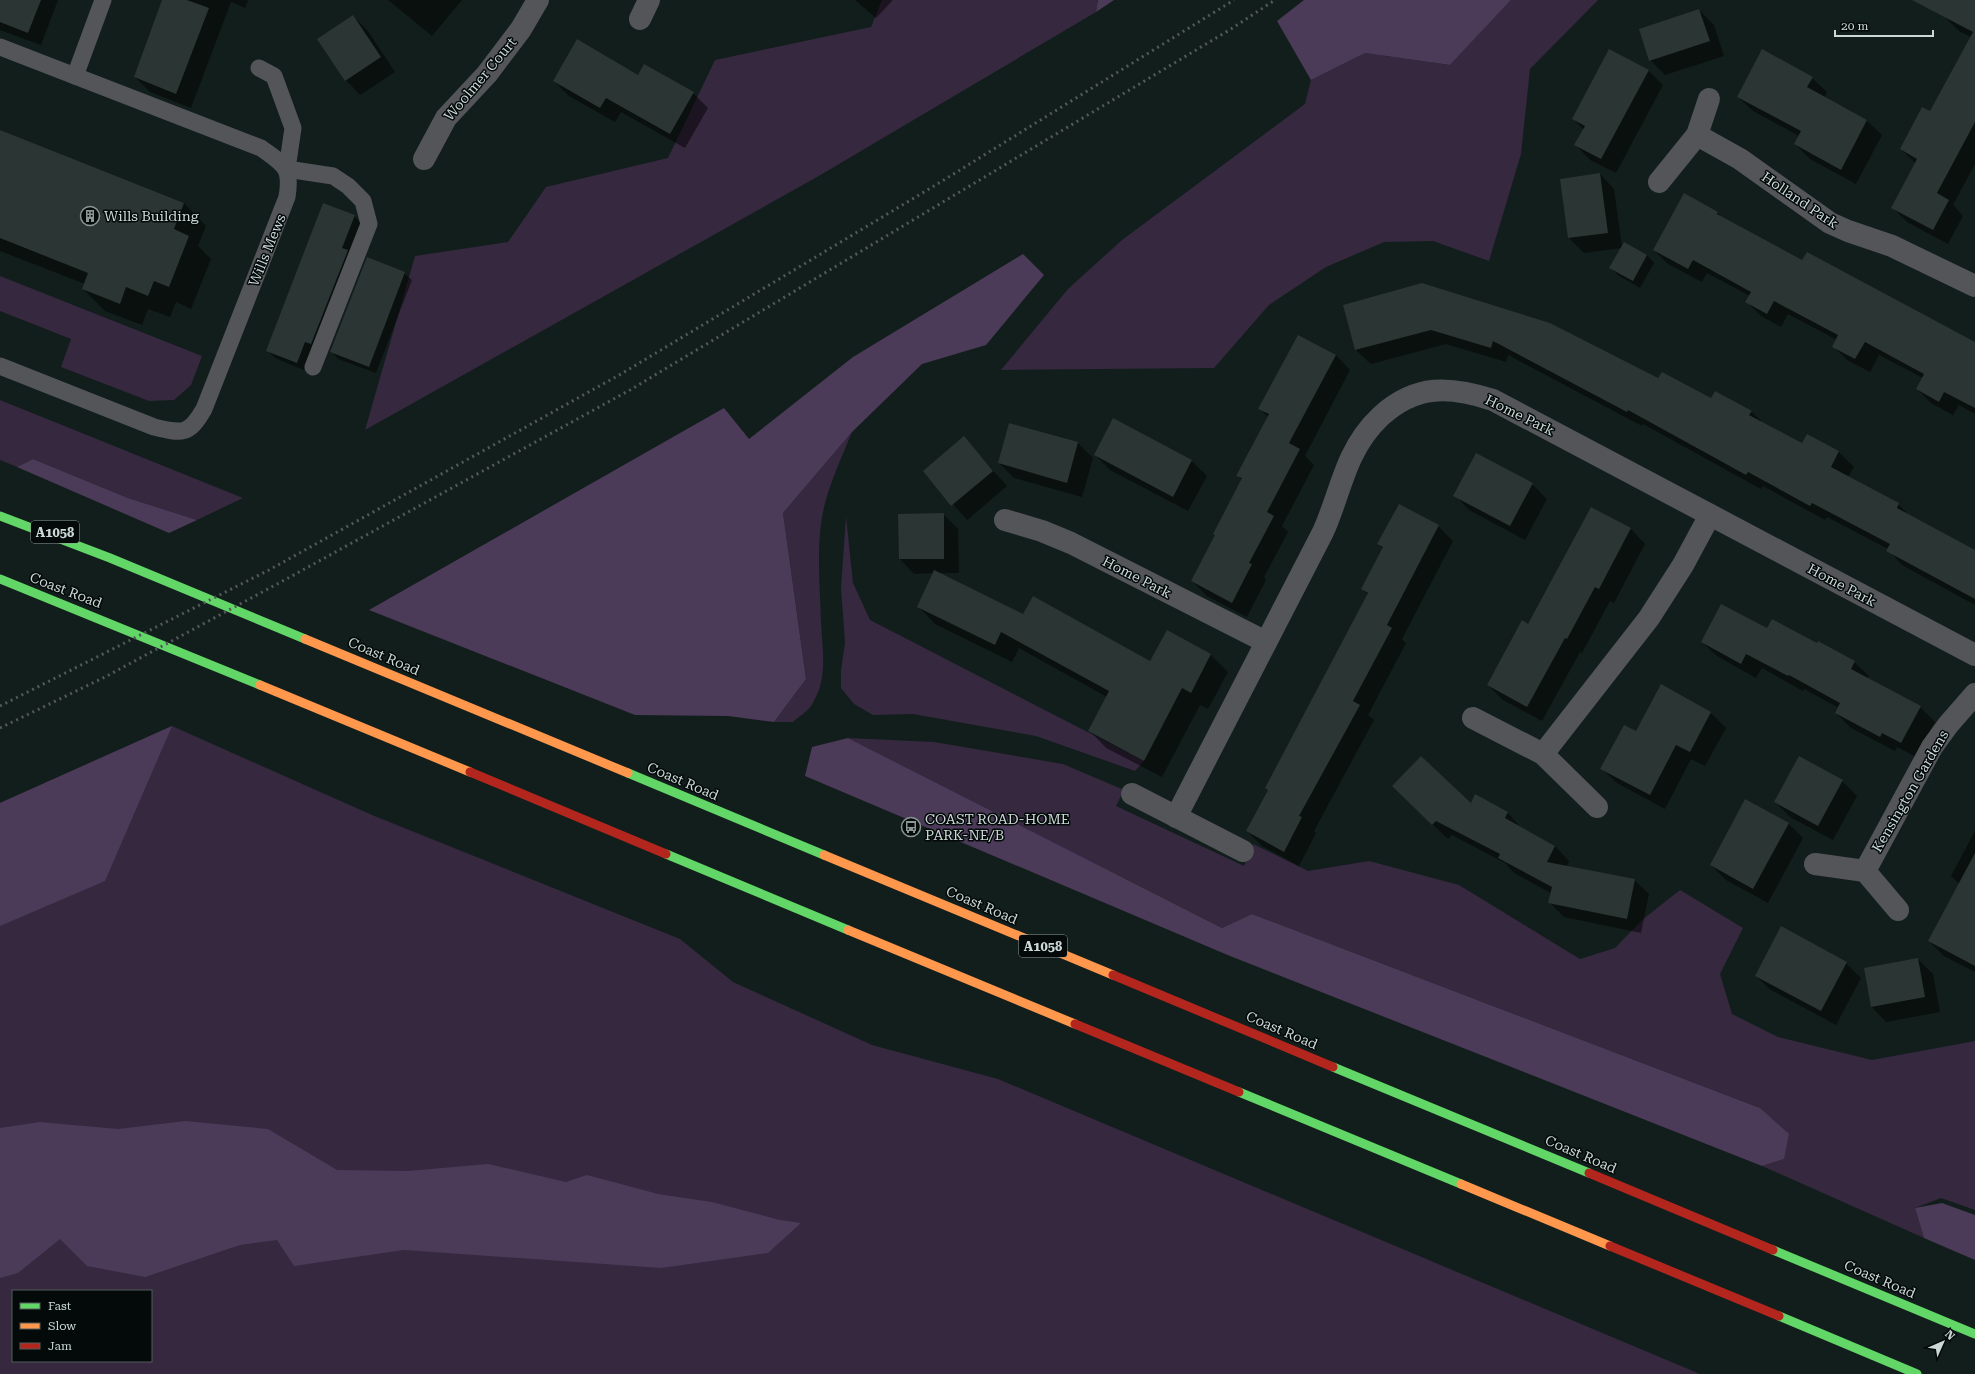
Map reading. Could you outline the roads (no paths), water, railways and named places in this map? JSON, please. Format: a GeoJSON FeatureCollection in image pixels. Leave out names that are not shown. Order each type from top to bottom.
{"type":"FeatureCollection","features":[{"type":"Feature","properties":{"kind":"highway","name":"A1058"},"geometry":{"type":"LineString","coordinates":[[0,507],[110,558]]}},
{"type":"Feature","properties":{"kind":"highway","name":"Coast Road"},"geometry":{"type":"LineString","coordinates":[[0,516],[110,558],[1975,1334]]}},
{"type":"Feature","properties":{"kind":"highway","name":"Coast Road"},"geometry":{"type":"LineString","coordinates":[[0,579],[99,618],[1917,1374]]}},
{"type":"Feature","properties":{"kind":"street","name":"Woolmer Court"},"geometry":{"type":"LineString","coordinates":[[424,158],[446,118],[487,74],[521,29],[538,0]]}},
{"type":"Feature","properties":{"kind":"street"},"geometry":{"type":"LineString","coordinates":[[1659,182],[1697,135],[1709,99]]}},
{"type":"Feature","properties":{"kind":"street","name":"Holland Park"},"geometry":{"type":"LineString","coordinates":[[1697,135],[1740,159],[1830,223],[1848,231],[1892,246],[1974,283]]}},
{"type":"Feature","properties":{"kind":"street","name":"Home Park"},"geometry":{"type":"LineString","coordinates":[[1176,817],[1323,532],[1333,509],[1351,458],[1362,438],[1375,422],[1391,407],[1406,397],[1420,392],[1438,390],[1455,391],[1475,394],[1493,400],[1975,655]]}},
{"type":"Feature","properties":{"kind":"street"},"geometry":{"type":"LineString","coordinates":[[1543,754],[1650,618],[1675,578],[1710,515]]}},
{"type":"Feature","properties":{"kind":"street","name":"Home Park"},"geometry":{"type":"LineString","coordinates":[[1005,520],[1042,531],[1071,542],[1266,642]]}},
{"type":"Feature","properties":{"kind":"street","name":"Kensington Gardens"},"geometry":{"type":"LineString","coordinates":[[1865,872],[1932,747],[1948,725],[1975,694]]}},
{"type":"Feature","properties":{"kind":"street"},"geometry":{"type":"LineString","coordinates":[[1473,718],[1543,754],[1597,807]]}},
{"type":"Feature","properties":{"kind":"street"},"geometry":{"type":"LineString","coordinates":[[1132,794],[1243,851]]}},
{"type":"Feature","properties":{"kind":"street"},"geometry":{"type":"LineString","coordinates":[[1815,864],[1865,872],[1898,910]]}},
{"type":"Feature","properties":{"kind":"lane"},"geometry":{"type":"LineString","coordinates":[[75,76],[103,0]]}},
{"type":"Feature","properties":{"kind":"lane"},"geometry":{"type":"LineString","coordinates":[[0,47],[261,148],[287,169],[333,176],[348,186],[363,201],[369,224],[314,367]]}},
{"type":"Feature","properties":{"kind":"lane"},"geometry":{"type":"LineString","coordinates":[[259,68],[274,76],[293,128],[287,169]]}},
{"type":"Feature","properties":{"kind":"lane","name":"Wills Mews"},"geometry":{"type":"LineString","coordinates":[[0,366],[154,427],[172,432],[186,431],[196,423],[204,409],[284,205],[290,183],[287,169]]}},
{"type":"Feature","properties":{"kind":"railway"},"geometry":{"type":"LineString","coordinates":[[0,706],[269,570],[621,374],[939,183],[1234,0]]}},
{"type":"Feature","properties":{"kind":"railway"},"geometry":{"type":"LineString","coordinates":[[0,728],[105,677],[630,390],[1231,29],[1275,0]]}},
{"type":"Feature","properties":{"kind":"place","name":"Wills Building"},"geometry":{"type":"Point","coordinates":[90,216]}},
{"type":"Feature","properties":{"kind":"place","name":"COAST ROAD-HOME PARK-NE/B"},"geometry":{"type":"Point","coordinates":[911,827]}}]}
